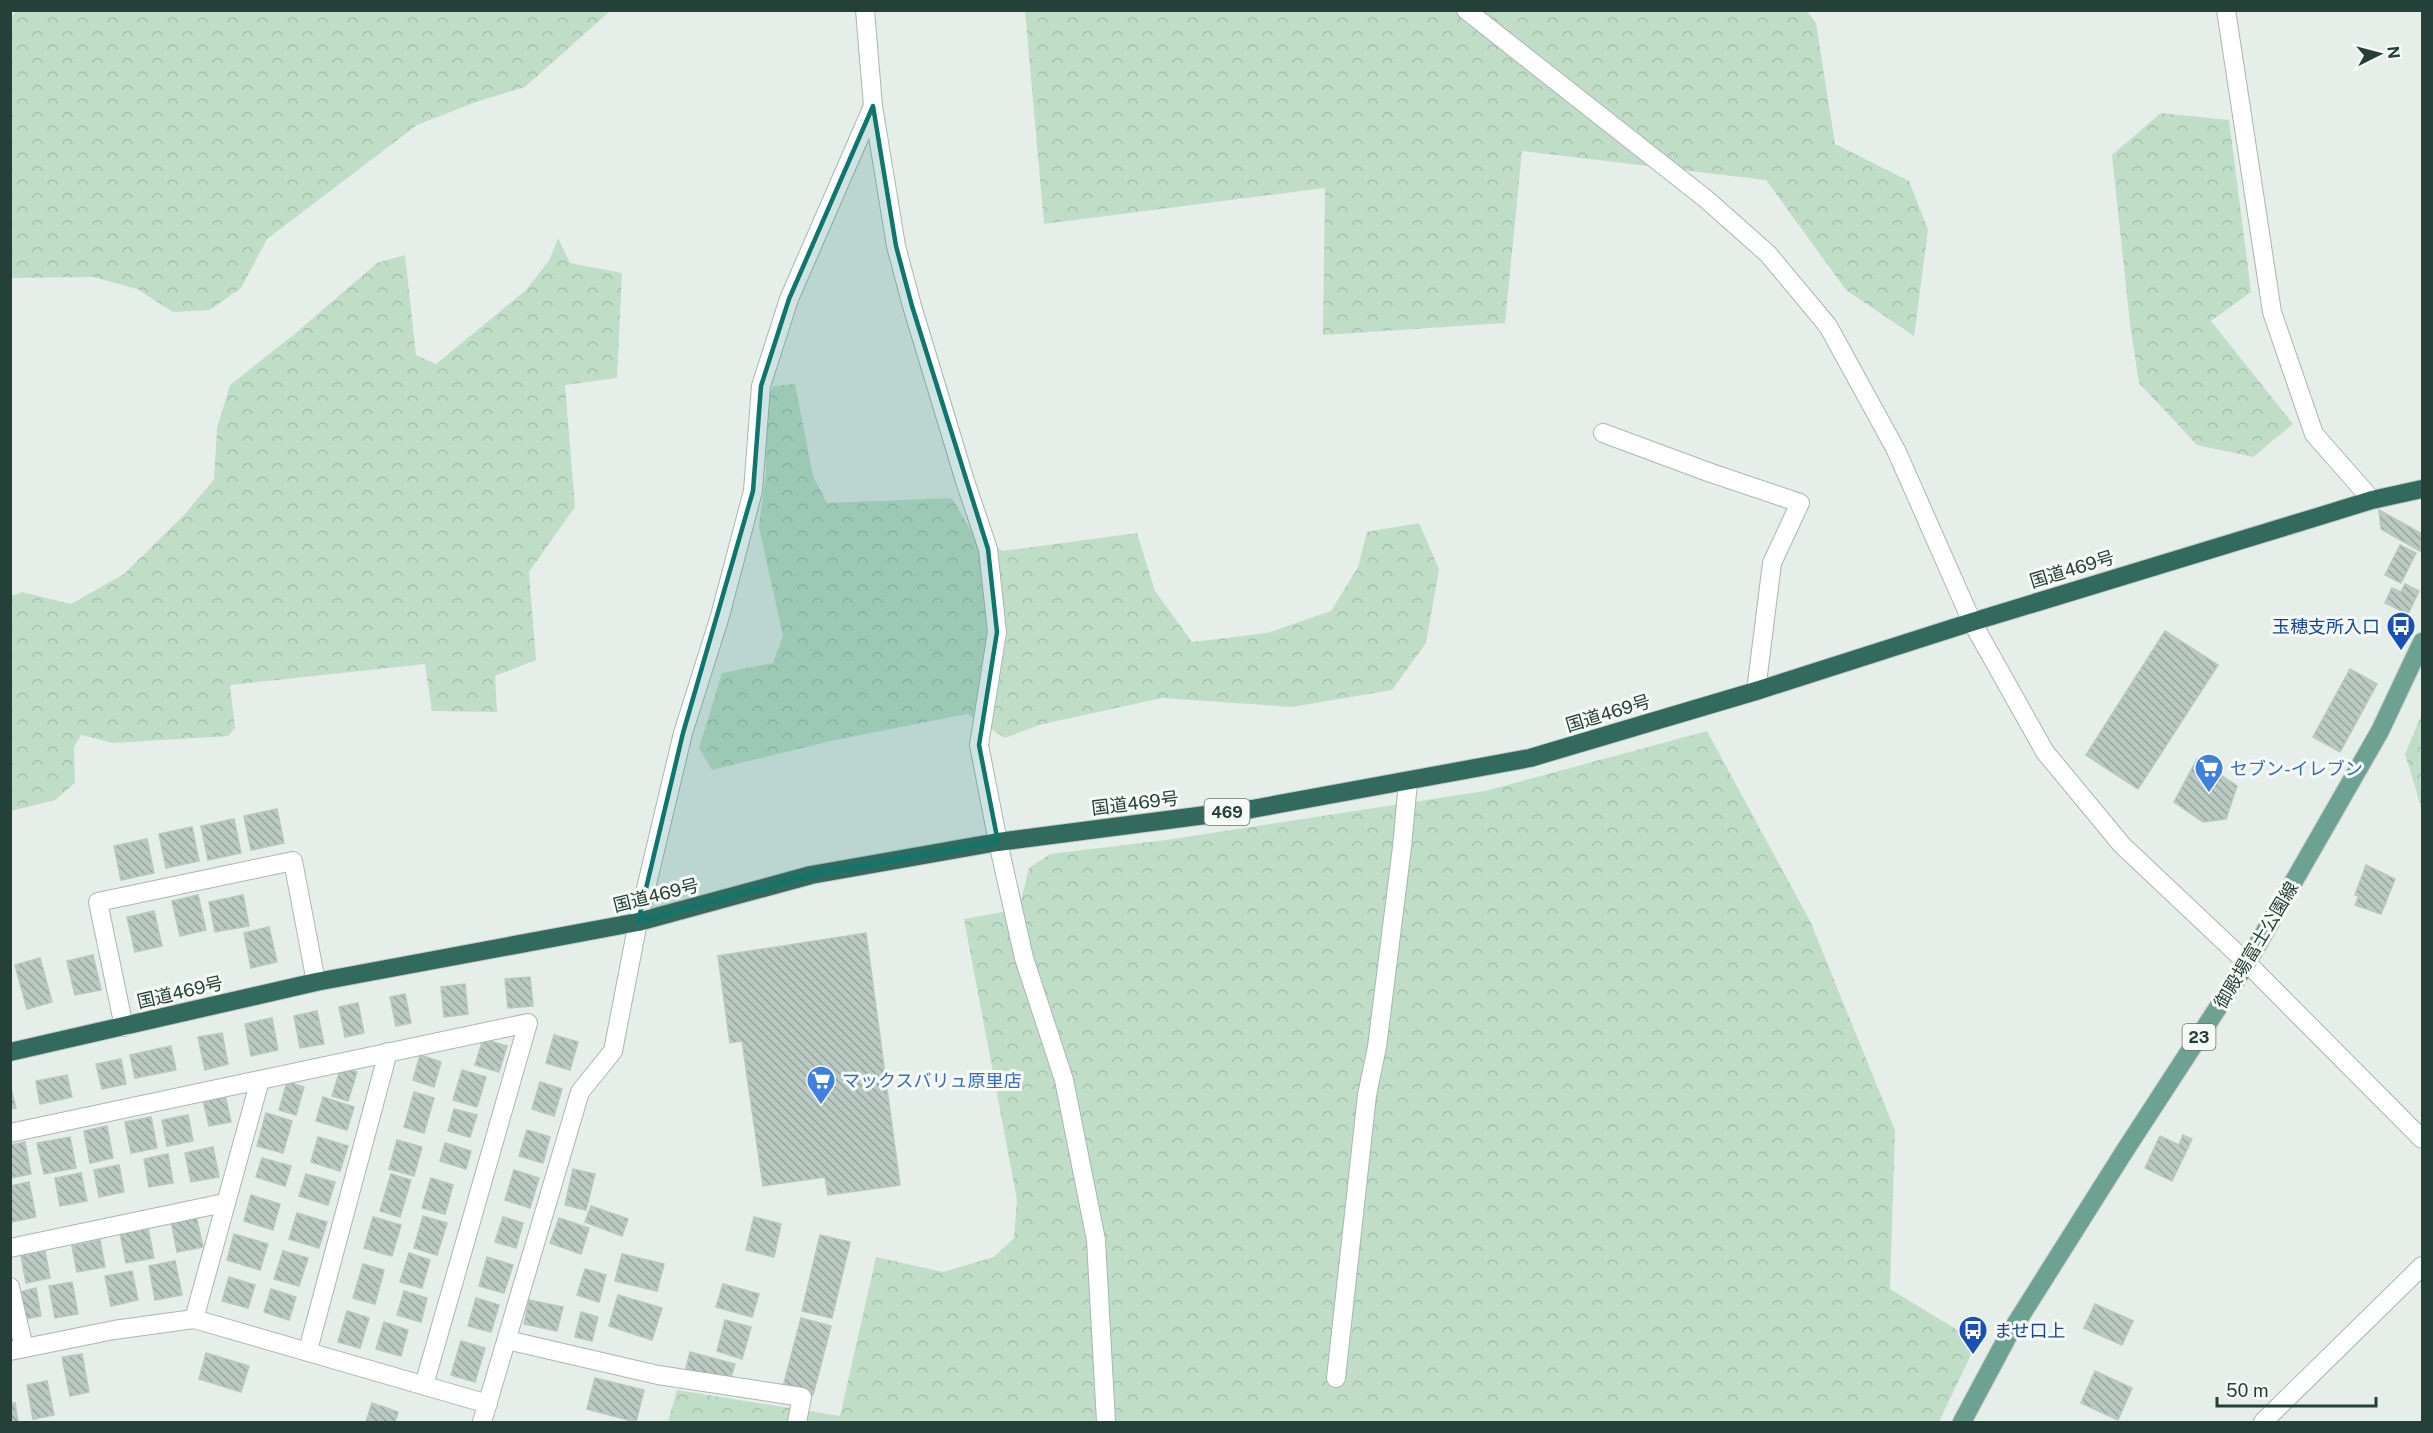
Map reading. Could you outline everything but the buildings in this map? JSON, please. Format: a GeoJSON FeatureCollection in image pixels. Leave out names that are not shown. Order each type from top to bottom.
{"type":"FeatureCollection","features":[{"type":"Feature","properties":{"kind":"highway","name":"国道469号"},"geometry":{"type":"LineString","coordinates":[[10,1052],[316,982],[638,922],[811,875],[998,842],[1252,809],[1530,758],[1756,691],[1972,622],[2372,500],[2422,489]]}},
{"type":"Feature","properties":{"kind":"main road","name":"御殿場富士公園線"},"geometry":{"type":"LineString","coordinates":[[1962,1422],[2008,1336],[2247,963],[2380,731],[2422,642]]}},
{"type":"Feature","properties":{"kind":"street"},"geometry":{"type":"LineString","coordinates":[[865,10],[873,106],[896,246],[965,481],[988,549],[997,632],[979,745],[1024,958],[1064,1080],[1096,1239],[1106,1422]]}},
{"type":"Feature","properties":{"kind":"street"},"geometry":{"type":"LineString","coordinates":[[1466,10],[1768,254],[1828,326],[1896,450],[1972,622],[2045,752],[2122,845],[2247,963],[2422,1139]]}},
{"type":"Feature","properties":{"kind":"street"},"geometry":{"type":"LineString","coordinates":[[2226,10],[2272,312],[2314,434],[2372,500]]}},
{"type":"Feature","properties":{"kind":"street"},"geometry":{"type":"LineString","coordinates":[[482,1422],[580,1092],[613,1051],[638,922],[683,733],[720,616],[753,491],[761,386],[789,299],[873,106]]}},
{"type":"Feature","properties":{"kind":"street"},"geometry":{"type":"LineString","coordinates":[[1603,433],[1800,503],[1772,563],[1756,691]]}},
{"type":"Feature","properties":{"kind":"street"},"geometry":{"type":"LineString","coordinates":[[1336,1378],[1367,1095],[1377,1047],[1402,847],[1407,782]]}},
{"type":"Feature","properties":{"kind":"street"},"geometry":{"type":"LineString","coordinates":[[124,1027],[98,902],[293,861],[316,982]]}},
{"type":"Feature","properties":{"kind":"street"},"geometry":{"type":"LineString","coordinates":[[10,1133],[528,1023],[424,1385]]}},
{"type":"Feature","properties":{"kind":"street"},"geometry":{"type":"LineString","coordinates":[[308,1350],[388,1052]]}},
{"type":"Feature","properties":{"kind":"street"},"geometry":{"type":"LineString","coordinates":[[194,1319],[224,1203],[260,1080]]}},
{"type":"Feature","properties":{"kind":"street"},"geometry":{"type":"LineString","coordinates":[[10,1248],[224,1203]]}},
{"type":"Feature","properties":{"kind":"street"},"geometry":{"type":"LineString","coordinates":[[2263,1422],[2422,1266]]}},
{"type":"Feature","properties":{"kind":"street"},"geometry":{"type":"LineString","coordinates":[[10,1287],[17,1350],[114,1330],[194,1319],[308,1350],[488,1404]]}},
{"type":"Feature","properties":{"kind":"street"},"geometry":{"type":"LineString","coordinates":[[507,1340],[658,1375],[802,1397],[797,1422]]}},
{"type":"Feature","properties":{"kind":"highlighted area"},"geometry":{"type":"Polygon","coordinates":[[[873,106],[896,246],[912,306],[988,549],[997,632],[979,745],[998,842],[811,875],[638,922],[683,733],[753,491],[761,386],[789,299],[873,106]]]}},
{"type":"Feature","properties":{"kind":"green space"},"geometry":{"type":"Polygon","coordinates":[[[16,11],[610,11],[525,87],[476,102],[417,125],[267,239],[241,288],[210,310],[173,312],[137,289],[93,277],[11,278],[10,19],[16,11]]]}},
{"type":"Feature","properties":{"kind":"green space"},"geometry":{"type":"Polygon","coordinates":[[[1025,11],[1807,11],[1816,23],[1835,144],[1909,181],[1928,230],[1914,336],[1846,290],[1766,180],[1522,151],[1505,323],[1323,335],[1325,188],[1044,224],[1025,11]]]}},
{"type":"Feature","properties":{"kind":"green space"},"geometry":{"type":"Polygon","coordinates":[[[2161,113],[2229,120],[2251,292],[2211,321],[2293,424],[2253,457],[2197,445],[2139,383],[2130,324],[2112,155],[2161,113]]]}},
{"type":"Feature","properties":{"kind":"green space"},"geometry":{"type":"Polygon","coordinates":[[[558,238],[570,263],[622,273],[617,378],[565,385],[575,507],[529,572],[536,660],[495,676],[497,712],[432,711],[425,664],[230,685],[235,728],[228,736],[113,743],[81,735],[74,747],[75,783],[55,800],[11,811],[11,596],[22,592],[71,604],[124,574],[185,514],[214,479],[217,428],[230,385],[291,337],[377,263],[405,255],[416,355],[436,364],[526,290],[550,259],[558,238]]]}},
{"type":"Feature","properties":{"kind":"green space"},"geometry":{"type":"Polygon","coordinates":[[[795,384],[813,476],[827,503],[952,498],[971,531],[1003,551],[1137,533],[1155,591],[1192,642],[1267,633],[1331,611],[1358,567],[1367,532],[1419,523],[1439,569],[1426,643],[1392,690],[1292,707],[1162,698],[1039,725],[1005,738],[967,714],[835,740],[712,770],[699,748],[722,673],[773,663],[783,636],[759,527],[766,473],[765,408],[773,386],[795,384]]]}},
{"type":"Feature","properties":{"kind":"green space"},"geometry":{"type":"Polygon","coordinates":[[[2422,714],[2422,810],[2405,754],[2422,714]]]}},
{"type":"Feature","properties":{"kind":"green space"},"geometry":{"type":"Polygon","coordinates":[[[1707,731],[1810,921],[1895,1130],[1890,1289],[1977,1342],[1939,1422],[668,1422],[677,1390],[840,1416],[876,1257],[943,1272],[994,1257],[1014,1238],[1017,1200],[964,919],[1019,909],[1029,868],[1050,854],[1166,840],[1485,791],[1707,731]]]}},
{"type":"Feature","properties":{"kind":"place","name":"玉穂支所入口"},"geometry":{"type":"Point","coordinates":[2401,652]}},
{"type":"Feature","properties":{"kind":"place","name":"セブン-イレブン"},"geometry":{"type":"Point","coordinates":[2209,794]}},
{"type":"Feature","properties":{"kind":"place","name":"マックスバリュ原里店"},"geometry":{"type":"Point","coordinates":[821,1106]}},
{"type":"Feature","properties":{"kind":"place","name":"ませ口上"},"geometry":{"type":"Point","coordinates":[1973,1356]}}]}
